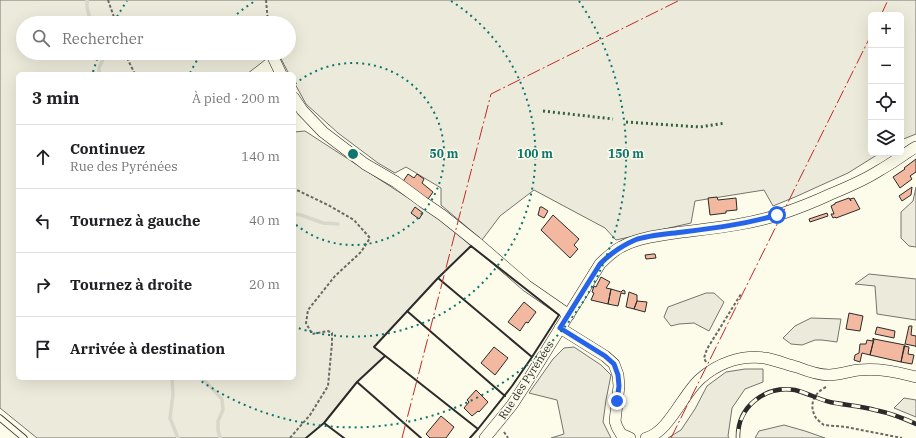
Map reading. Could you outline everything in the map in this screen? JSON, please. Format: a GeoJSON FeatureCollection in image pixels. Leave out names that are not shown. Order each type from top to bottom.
{"type":"FeatureCollection","features":[{"type":"Feature","properties":{"kind":"street"},"geometry":{"type":"LineString","coordinates":[[274,60],[280,72]]}},
{"type":"Feature","properties":{"kind":"street"},"geometry":{"type":"LineString","coordinates":[[296,101],[302,110],[323,132],[365,164],[396,182],[442,215],[527,286],[569,315]]}},
{"type":"Feature","properties":{"kind":"street","name":"Rue des Pyrénées"},"geometry":{"type":"LineString","coordinates":[[485,438],[525,385],[600,264],[620,247],[636,240],[674,233],[739,225],[795,209],[837,192],[865,178],[916,147]]}},
{"type":"Feature","properties":{"kind":"street"},"geometry":{"type":"LineString","coordinates":[[560,328],[605,356],[614,364],[618,375],[619,386],[615,420],[621,434],[630,438]]}},
{"type":"Feature","properties":{"kind":"street"},"geometry":{"type":"LineString","coordinates":[[646,438],[651,437],[663,428],[688,392],[699,380],[711,370],[736,359],[764,358],[816,374],[829,375],[857,370],[883,370],[916,377]]}},
{"type":"Feature","properties":{"kind":"lane"},"geometry":{"type":"LineString","coordinates":[[0,418],[24,438]]}},
{"type":"Feature","properties":{"kind":"path"},"geometry":{"type":"LineString","coordinates":[[108,0],[114,16]]}},
{"type":"Feature","properties":{"kind":"path"},"geometry":{"type":"LineString","coordinates":[[266,0],[267,16]]}},
{"type":"Feature","properties":{"kind":"path"},"geometry":{"type":"LineString","coordinates":[[128,60],[134,72]]}},
{"type":"Feature","properties":{"kind":"path"},"geometry":{"type":"LineString","coordinates":[[290,438],[310,415],[328,386],[332,333],[328,331],[312,334],[306,322],[308,310],[335,276],[361,252],[370,238],[354,220],[296,189]]}},
{"type":"Feature","properties":{"kind":"path"},"geometry":{"type":"LineString","coordinates":[[711,370],[704,358],[707,349],[741,294]]}},
{"type":"Feature","properties":{"kind":"path"},"geometry":{"type":"LineString","coordinates":[[837,374],[828,386],[819,391],[814,397],[812,403],[816,418],[824,425],[846,427],[902,438]]}},
{"type":"Feature","properties":{"kind":"shaded area"},"geometry":{"type":"Polygon","coordinates":[[[0,0],[916,0],[916,134],[904,139],[904,12],[868,12],[868,156],[875,156],[848,173],[773,206],[764,190],[695,201],[691,223],[616,240],[605,228],[534,190],[500,216],[482,240],[441,205],[441,188],[406,167],[395,173],[378,163],[338,133],[306,104],[296,86],[296,72],[288,72],[282,60],[296,60],[296,16],[16,16],[16,60],[265,60],[250,72],[16,72],[16,380],[296,380],[296,132],[305,131],[439,218],[471,246],[438,278],[374,347],[385,356],[357,382],[324,423],[306,438],[37,438],[0,408],[0,0]]]}},
{"type":"Feature","properties":{"kind":"shaded area"},"geometry":{"type":"Polygon","coordinates":[[[916,187],[916,247],[909,246],[901,238],[901,212],[913,201],[916,187]]]}},
{"type":"Feature","properties":{"kind":"shaded area"},"geometry":{"type":"Polygon","coordinates":[[[869,274],[916,279],[916,320],[877,314],[875,286],[855,284],[869,274]]]}},
{"type":"Feature","properties":{"kind":"shaded area"},"geometry":{"type":"Polygon","coordinates":[[[706,293],[714,293],[724,302],[709,331],[694,323],[671,326],[664,317],[668,307],[706,293]]]}},
{"type":"Feature","properties":{"kind":"shaded area"},"geometry":{"type":"Polygon","coordinates":[[[811,318],[841,319],[837,342],[815,340],[802,345],[791,344],[783,338],[795,326],[811,318]]]}},
{"type":"Feature","properties":{"kind":"shaded area"},"geometry":{"type":"Polygon","coordinates":[[[574,347],[601,365],[611,375],[603,422],[611,438],[551,438],[564,434],[557,400],[529,393],[553,359],[564,348],[574,347]]]}},
{"type":"Feature","properties":{"kind":"shaded area"},"geometry":{"type":"Polygon","coordinates":[[[745,369],[763,369],[763,382],[745,389],[732,408],[729,438],[668,438],[681,430],[695,409],[707,386],[726,372],[745,369]]]}},
{"type":"Feature","properties":{"kind":"shaded area"},"geometry":{"type":"Polygon","coordinates":[[[904,398],[916,400],[916,417],[894,408],[904,398]]]}},
{"type":"Feature","properties":{"kind":"shaded area"},"geometry":{"type":"Polygon","coordinates":[[[784,425],[825,438],[755,438],[759,431],[784,425]]]}},
{"type":"Feature","properties":{"kind":"building"},"geometry":{"type":"Polygon","coordinates":[[[916,159],[916,172],[910,176],[912,179],[900,188],[893,177],[916,159]]]}},
{"type":"Feature","properties":{"kind":"building"},"geometry":{"type":"Polygon","coordinates":[[[408,174],[414,178],[417,174],[424,179],[422,183],[433,192],[426,202],[402,183],[408,174]]]}},
{"type":"Feature","properties":{"kind":"building"},"geometry":{"type":"Polygon","coordinates":[[[912,187],[911,195],[902,201],[899,196],[912,187]]]}},
{"type":"Feature","properties":{"kind":"building"},"geometry":{"type":"Polygon","coordinates":[[[717,197],[718,200],[736,198],[737,210],[710,215],[708,198],[717,197]]]}},
{"type":"Feature","properties":{"kind":"building"},"geometry":{"type":"Polygon","coordinates":[[[849,198],[851,201],[850,199],[854,198],[860,209],[833,218],[831,214],[834,214],[831,206],[849,198]]]}},
{"type":"Feature","properties":{"kind":"building"},"geometry":{"type":"Polygon","coordinates":[[[415,207],[423,213],[419,219],[411,213],[415,207]]]}},
{"type":"Feature","properties":{"kind":"building"},"geometry":{"type":"Polygon","coordinates":[[[540,207],[548,211],[544,218],[538,215],[540,207]]]}},
{"type":"Feature","properties":{"kind":"building"},"geometry":{"type":"Polygon","coordinates":[[[827,213],[828,216],[810,222],[809,219],[827,213]]]}},
{"type":"Feature","properties":{"kind":"building"},"geometry":{"type":"Polygon","coordinates":[[[553,215],[579,239],[574,245],[578,249],[570,258],[541,230],[553,215]]]}},
{"type":"Feature","properties":{"kind":"building"},"geometry":{"type":"Polygon","coordinates":[[[655,254],[656,258],[646,259],[645,255],[655,254]]]}},
{"type":"Feature","properties":{"kind":"building"},"geometry":{"type":"Polygon","coordinates":[[[601,277],[610,282],[606,288],[611,289],[608,304],[591,300],[594,293],[592,292],[594,286],[596,287],[601,277]]]}},
{"type":"Feature","properties":{"kind":"building"},"geometry":{"type":"Polygon","coordinates":[[[611,289],[621,292],[623,290],[625,291],[625,294],[621,293],[618,306],[608,304],[611,289]]]}},
{"type":"Feature","properties":{"kind":"building"},"geometry":{"type":"Polygon","coordinates":[[[629,292],[637,295],[637,301],[634,309],[626,307],[629,292]]]}},
{"type":"Feature","properties":{"kind":"building"},"geometry":{"type":"Polygon","coordinates":[[[637,301],[647,302],[645,312],[634,309],[637,301]]]}},
{"type":"Feature","properties":{"kind":"building"},"geometry":{"type":"Polygon","coordinates":[[[524,302],[536,312],[528,323],[526,322],[520,331],[508,322],[524,302]]]}},
{"type":"Feature","properties":{"kind":"building"},"geometry":{"type":"Polygon","coordinates":[[[849,313],[863,316],[860,331],[846,329],[849,313]]]}},
{"type":"Feature","properties":{"kind":"building"},"geometry":{"type":"Polygon","coordinates":[[[909,326],[912,326],[911,335],[916,336],[916,347],[905,344],[909,326]]]}},
{"type":"Feature","properties":{"kind":"building"},"geometry":{"type":"Polygon","coordinates":[[[877,327],[895,331],[894,338],[875,334],[877,327]]]}},
{"type":"Feature","properties":{"kind":"building"},"geometry":{"type":"Polygon","coordinates":[[[873,338],[874,339],[870,355],[862,353],[860,362],[854,360],[855,355],[859,353],[860,344],[866,344],[867,340],[873,341],[873,338]]]}},
{"type":"Feature","properties":{"kind":"building"},"geometry":{"type":"Polygon","coordinates":[[[874,339],[905,345],[901,362],[870,355],[874,339]]]}},
{"type":"Feature","properties":{"kind":"building"},"geometry":{"type":"Polygon","coordinates":[[[904,346],[909,347],[908,354],[914,355],[912,364],[901,362],[904,346]]]}},
{"type":"Feature","properties":{"kind":"building"},"geometry":{"type":"Polygon","coordinates":[[[494,347],[508,358],[495,375],[481,363],[494,347]]]}},
{"type":"Feature","properties":{"kind":"building"},"geometry":{"type":"Polygon","coordinates":[[[476,390],[488,402],[479,412],[478,411],[472,416],[464,408],[469,402],[467,400],[476,390]]]}},
{"type":"Feature","properties":{"kind":"building"},"geometry":{"type":"Polygon","coordinates":[[[441,416],[454,427],[446,438],[430,438],[426,434],[441,416]]]}},
{"type":"Feature","properties":{"kind":"waterway"},"geometry":{"type":"LineString","coordinates":[[87,0],[89,16]]}},
{"type":"Feature","properties":{"kind":"waterway"},"geometry":{"type":"LineString","coordinates":[[99,72],[103,60]]}},
{"type":"Feature","properties":{"kind":"waterway"},"geometry":{"type":"LineString","coordinates":[[296,214],[323,223],[338,224]]}},
{"type":"Feature","properties":{"kind":"waterway"},"geometry":{"type":"LineString","coordinates":[[172,380],[173,394],[170,418],[178,438]]}},
{"type":"Feature","properties":{"kind":"waterway"},"geometry":{"type":"LineString","coordinates":[[204,380],[222,399],[223,410],[218,421],[220,438]]}},
{"type":"Feature","properties":{"kind":"railway"},"geometry":{"type":"LineString","coordinates":[[738,438],[742,417],[755,400],[773,391],[784,389],[795,390],[830,402],[864,407],[916,424]]}},
{"type":"Feature","properties":{"kind":"hedge"},"geometry":{"type":"LineString","coordinates":[[543,111],[613,119]]}},
{"type":"Feature","properties":{"kind":"hedge"},"geometry":{"type":"LineString","coordinates":[[626,122],[700,127],[725,123]]}},
{"type":"Feature","properties":{"kind":"wall"},"geometry":{"type":"LineString","coordinates":[[471,246],[559,315],[532,357],[438,278],[471,246]]}},
{"type":"Feature","properties":{"kind":"wall"},"geometry":{"type":"LineString","coordinates":[[438,278],[374,347],[478,429],[512,386],[532,357]]}},
{"type":"Feature","properties":{"kind":"wall"},"geometry":{"type":"LineString","coordinates":[[407,311],[505,396]]}},
{"type":"Feature","properties":{"kind":"wall"},"geometry":{"type":"LineString","coordinates":[[385,356],[357,382],[421,438]]}},
{"type":"Feature","properties":{"kind":"wall"},"geometry":{"type":"LineString","coordinates":[[344,438],[324,423],[357,382]]}},
{"type":"Feature","properties":{"kind":"wall"},"geometry":{"type":"LineString","coordinates":[[306,438],[324,423]]}},
{"type":"Feature","properties":{"kind":"wall"},"geometry":{"type":"LineString","coordinates":[[470,438],[478,429]]}},
{"type":"Feature","properties":{"kind":"power"},"geometry":{"type":"LineString","coordinates":[[402,438],[491,94],[680,0]]}},
{"type":"Feature","properties":{"kind":"power"},"geometry":{"type":"LineString","coordinates":[[882,12],[888,0]]}},
{"type":"Feature","properties":{"kind":"power"},"geometry":{"type":"LineString","coordinates":[[671,438],[868,41]]}},
{"type":"Feature","properties":{"kind":"route"},"geometry":{"type":"LineString","coordinates":[[617,401],[619,386],[618,375],[614,364],[605,356],[560,328],[600,264],[620,247],[636,240],[674,233],[739,225],[777,215]]}}]}
